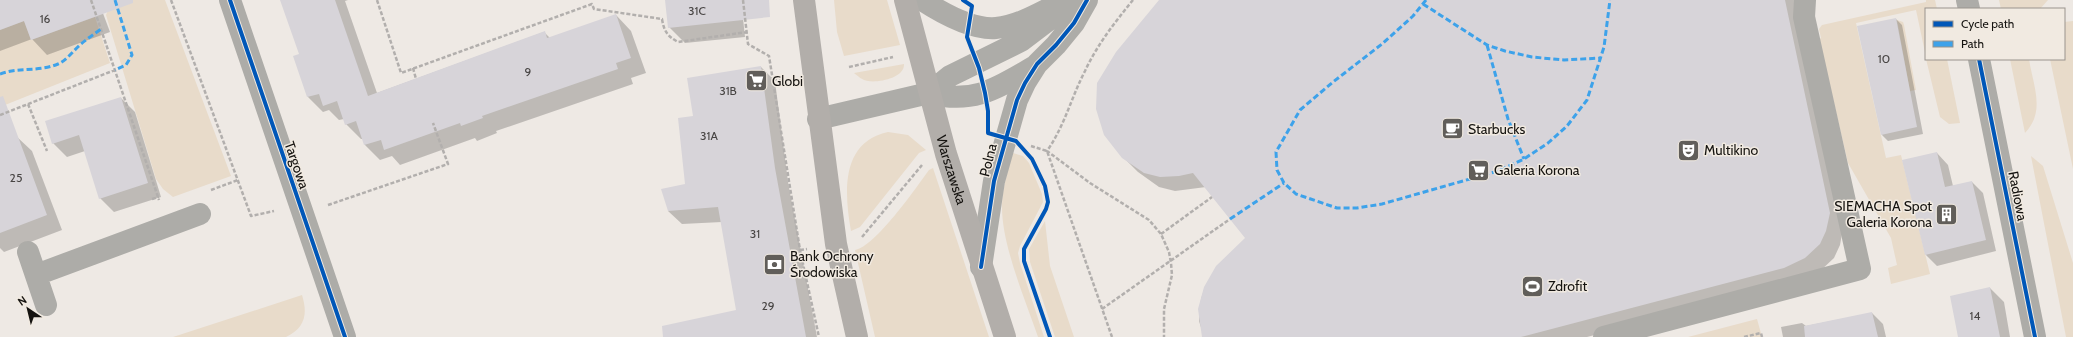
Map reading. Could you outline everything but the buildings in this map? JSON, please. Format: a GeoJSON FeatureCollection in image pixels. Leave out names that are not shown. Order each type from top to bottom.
{"type":"FeatureCollection","features":[{"type":"Feature","properties":{"kind":"main road"},"geometry":{"type":"LineString","coordinates":[[804,0],[818,119],[836,244],[857,337]]}},
{"type":"Feature","properties":{"kind":"main road","name":"Warszawska"},"geometry":{"type":"LineString","coordinates":[[905,0],[929,93],[981,268],[1005,337]]}},
{"type":"Feature","properties":{"kind":"street","name":"Targowa"},"geometry":{"type":"LineString","coordinates":[[230,0],[345,337]]}},
{"type":"Feature","properties":{"kind":"street"},"geometry":{"type":"LineString","coordinates":[[922,0],[969,24],[995,28],[1022,21],[1066,0]]}},
{"type":"Feature","properties":{"kind":"street","name":"Polna"},"geometry":{"type":"LineString","coordinates":[[929,93],[950,76],[1028,37],[1075,0]]}},
{"type":"Feature","properties":{"kind":"street","name":"Polna"},"geometry":{"type":"LineString","coordinates":[[981,268],[994,181],[1017,100],[1025,83],[1037,64],[1056,45],[1074,23],[1087,0]]}},
{"type":"Feature","properties":{"kind":"street"},"geometry":{"type":"LineString","coordinates":[[1604,337],[1860,269],[1804,17],[1805,0]]}},
{"type":"Feature","properties":{"kind":"street","name":"Radiowa"},"geometry":{"type":"LineString","coordinates":[[1979,60],[2034,337]]}},
{"type":"Feature","properties":{"kind":"street","name":"Polna"},"geometry":{"type":"LineString","coordinates":[[818,119],[929,93],[957,98],[985,93],[1037,64]]}},
{"type":"Feature","properties":{"kind":"street"},"geometry":{"type":"LineString","coordinates":[[36,275],[200,214]]}},
{"type":"Feature","properties":{"kind":"street"},"geometry":{"type":"LineString","coordinates":[[28,252],[46,305]]}},
{"type":"Feature","properties":{"kind":"path"},"geometry":{"type":"LineString","coordinates":[[91,0],[160,202]]}},
{"type":"Feature","properties":{"kind":"path"},"geometry":{"type":"LineString","coordinates":[[171,0],[251,216],[274,211],[278,214],[282,226],[325,211],[323,207],[448,164],[433,123]]}},
{"type":"Feature","properties":{"kind":"path"},"geometry":{"type":"LineString","coordinates":[[377,0],[401,73],[592,4],[594,9],[662,19],[664,31],[670,38],[678,42],[747,32]]}},
{"type":"Feature","properties":{"kind":"path"},"geometry":{"type":"LineString","coordinates":[[743,0],[748,44],[769,56],[800,250],[819,337]]}},
{"type":"Feature","properties":{"kind":"path"},"geometry":{"type":"LineString","coordinates":[[1047,151],[1061,129],[1074,94],[1098,47],[1134,0]]}},
{"type":"Feature","properties":{"kind":"path"},"geometry":{"type":"LineString","coordinates":[[848,67],[895,56]]}},
{"type":"Feature","properties":{"kind":"path"},"geometry":{"type":"LineString","coordinates":[[413,68],[416,79]]}},
{"type":"Feature","properties":{"kind":"path"},"geometry":{"type":"LineString","coordinates":[[0,115],[115,70]]}},
{"type":"Feature","properties":{"kind":"path"},"geometry":{"type":"LineString","coordinates":[[773,80],[781,79]]}},
{"type":"Feature","properties":{"kind":"path"},"geometry":{"type":"LineString","coordinates":[[28,104],[48,151]]}},
{"type":"Feature","properties":{"kind":"path"},"geometry":{"type":"LineString","coordinates":[[1028,145],[1047,151],[1090,183],[1149,220],[1161,234],[1169,252],[1171,269],[1164,309],[1164,337]]}},
{"type":"Feature","properties":{"kind":"path"},"geometry":{"type":"LineString","coordinates":[[1047,151],[1112,337]]}},
{"type":"Feature","properties":{"kind":"path"},"geometry":{"type":"LineString","coordinates":[[856,240],[864,236],[926,162]]}},
{"type":"Feature","properties":{"kind":"path"},"geometry":{"type":"LineString","coordinates":[[204,192],[238,180]]}},
{"type":"Feature","properties":{"kind":"path"},"geometry":{"type":"LineString","coordinates":[[152,199],[159,197]]}},
{"type":"Feature","properties":{"kind":"path"},"geometry":{"type":"LineString","coordinates":[[1161,234],[1212,197]]}},
{"type":"Feature","properties":{"kind":"path"},"geometry":{"type":"LineString","coordinates":[[1102,309],[1230,219]]}},
{"type":"Feature","properties":{"kind":"path"},"geometry":{"type":"LineString","coordinates":[[800,250],[807,249]]}},
{"type":"Feature","properties":{"kind":"path"},"geometry":{"type":"LineString","coordinates":[[1744,337],[1761,333],[1762,337]]}},
{"type":"Feature","properties":{"kind":"shaded area"},"geometry":{"type":"Polygon","coordinates":[[[112,0],[165,0],[231,176],[173,197],[163,189],[156,179],[106,15],[112,0]]]}},
{"type":"Feature","properties":{"kind":"shaded area"},"geometry":{"type":"Polygon","coordinates":[[[834,0],[887,0],[900,45],[844,56],[837,32],[834,0]]]}},
{"type":"Feature","properties":{"kind":"shaded area"},"geometry":{"type":"Polygon","coordinates":[[[1926,0],[1935,0],[1937,8],[1925,8],[1925,52],[1916,10],[1856,23],[1886,158],[1901,155],[1930,274],[1891,284],[1888,268],[1897,265],[1891,238],[1848,163],[1819,39],[1821,38],[1819,29],[1822,25],[1926,2],[1926,0]]]}},
{"type":"Feature","properties":{"kind":"shaded area"},"geometry":{"type":"Polygon","coordinates":[[[1999,0],[2048,0],[2041,8],[2001,8],[1999,0]]]}},
{"type":"Feature","properties":{"kind":"shaded area"},"geometry":{"type":"Polygon","coordinates":[[[95,17],[110,63],[0,107],[0,30],[24,21],[31,40],[95,17]]]}},
{"type":"Feature","properties":{"kind":"shaded area"},"geometry":{"type":"Polygon","coordinates":[[[1897,20],[1903,22],[1904,25],[1916,90],[1910,91],[1897,20]]]}},
{"type":"Feature","properties":{"kind":"shaded area"},"geometry":{"type":"Polygon","coordinates":[[[2073,21],[2073,169],[2050,60],[2065,60],[2065,22],[2073,21]]]}},
{"type":"Feature","properties":{"kind":"shaded area"},"geometry":{"type":"Polygon","coordinates":[[[1926,60],[1947,60],[1960,123],[1949,124],[1940,117],[1926,60]]]}},
{"type":"Feature","properties":{"kind":"shaded area"},"geometry":{"type":"Polygon","coordinates":[[[2010,60],[2029,60],[2035,88],[2037,107],[2035,116],[2025,133],[2010,60]]]}},
{"type":"Feature","properties":{"kind":"shaded area"},"geometry":{"type":"Polygon","coordinates":[[[904,64],[900,73],[884,80],[866,81],[854,73],[904,64]]]}},
{"type":"Feature","properties":{"kind":"shaded area"},"geometry":{"type":"Polygon","coordinates":[[[888,132],[908,135],[926,150],[919,153],[860,227],[851,231],[847,200],[847,185],[849,171],[854,157],[861,146],[873,138],[888,132]]]}},
{"type":"Feature","properties":{"kind":"shaded area"},"geometry":{"type":"Polygon","coordinates":[[[1013,153],[1023,156],[1029,163],[1042,194],[1043,202],[1020,246],[1018,253],[1044,337],[1038,337],[1015,271],[1005,236],[1002,204],[1006,178],[1013,153]]]}},
{"type":"Feature","properties":{"kind":"shaded area"},"geometry":{"type":"Polygon","coordinates":[[[2031,156],[2043,166],[2073,263],[2073,337],[2066,337],[2031,156]]]}},
{"type":"Feature","properties":{"kind":"shaded area"},"geometry":{"type":"Polygon","coordinates":[[[933,168],[989,337],[875,337],[855,250],[873,239],[884,228],[895,216],[929,170],[933,168]]]}},
{"type":"Feature","properties":{"kind":"shaded area"},"geometry":{"type":"Polygon","coordinates":[[[1045,221],[1050,266],[1074,337],[1055,337],[1030,262],[1029,249],[1045,221]]]}},
{"type":"Feature","properties":{"kind":"shaded area"},"geometry":{"type":"Polygon","coordinates":[[[302,295],[305,308],[303,320],[297,329],[286,337],[173,337],[302,295]]]}},
{"type":"Feature","properties":{"kind":"shaded area"},"geometry":{"type":"Polygon","coordinates":[[[1757,319],[1762,337],[1688,337],[1757,319]]]}},
{"type":"Feature","properties":{"kind":"marked path"},"geometry":{"type":"LineString","coordinates":[[115,0],[132,55],[126,65],[115,70]]}},
{"type":"Feature","properties":{"kind":"marked path"},"geometry":{"type":"LineString","coordinates":[[1426,0],[1413,16],[1382,44],[1300,110],[1276,152],[1277,170],[1284,183],[1296,194],[1337,208],[1357,208],[1382,204],[1498,171],[1524,159],[1548,143],[1567,126],[1587,100],[1604,47],[1610,0]]}},
{"type":"Feature","properties":{"kind":"marked path"},"geometry":{"type":"LineString","coordinates":[[1423,4],[1487,45],[1505,51],[1532,57],[1564,60],[1601,58]]}},
{"type":"Feature","properties":{"kind":"marked path"},"geometry":{"type":"LineString","coordinates":[[0,74],[44,68],[58,64],[67,58],[83,42],[101,29]]}},
{"type":"Feature","properties":{"kind":"marked path"},"geometry":{"type":"LineString","coordinates":[[1487,45],[1508,119],[1524,159]]}},
{"type":"Feature","properties":{"kind":"marked path"},"geometry":{"type":"LineString","coordinates":[[1230,219],[1284,183]]}},
{"type":"Feature","properties":{"kind":"cycle path"},"geometry":{"type":"LineString","coordinates":[[230,0],[345,337]]}},
{"type":"Feature","properties":{"kind":"cycle path"},"geometry":{"type":"LineString","coordinates":[[963,0],[972,6],[967,37],[979,68],[985,93],[988,111],[988,133],[1016,141],[1032,159],[1045,186],[1048,202],[1046,209],[1024,249],[1024,261],[1050,337]]}},
{"type":"Feature","properties":{"kind":"cycle path"},"geometry":{"type":"LineString","coordinates":[[981,267],[994,181],[1017,100],[1025,83],[1037,64],[1056,45],[1074,23],[1087,0]]}},
{"type":"Feature","properties":{"kind":"cycle path"},"geometry":{"type":"LineString","coordinates":[[1979,60],[2035,337]]}},
{"type":"Feature","properties":{"kind":"place","name":"Globi"},"geometry":{"type":"Point","coordinates":[757,81]}},
{"type":"Feature","properties":{"kind":"place","name":"Starbucks"},"geometry":{"type":"Point","coordinates":[1452,129]}},
{"type":"Feature","properties":{"kind":"place","name":"Multikino"},"geometry":{"type":"Point","coordinates":[1689,150]}},
{"type":"Feature","properties":{"kind":"place","name":"Galeria Korona"},"geometry":{"type":"Point","coordinates":[1479,170]}},
{"type":"Feature","properties":{"kind":"place","name":"SIEMACHA Spot Galeria Korona"},"geometry":{"type":"Point","coordinates":[1947,214]}},
{"type":"Feature","properties":{"kind":"place","name":"Bank Ochrony Środowiska"},"geometry":{"type":"Point","coordinates":[775,264]}},
{"type":"Feature","properties":{"kind":"place","name":"Zdrofit"},"geometry":{"type":"Point","coordinates":[1532,286]}}]}
